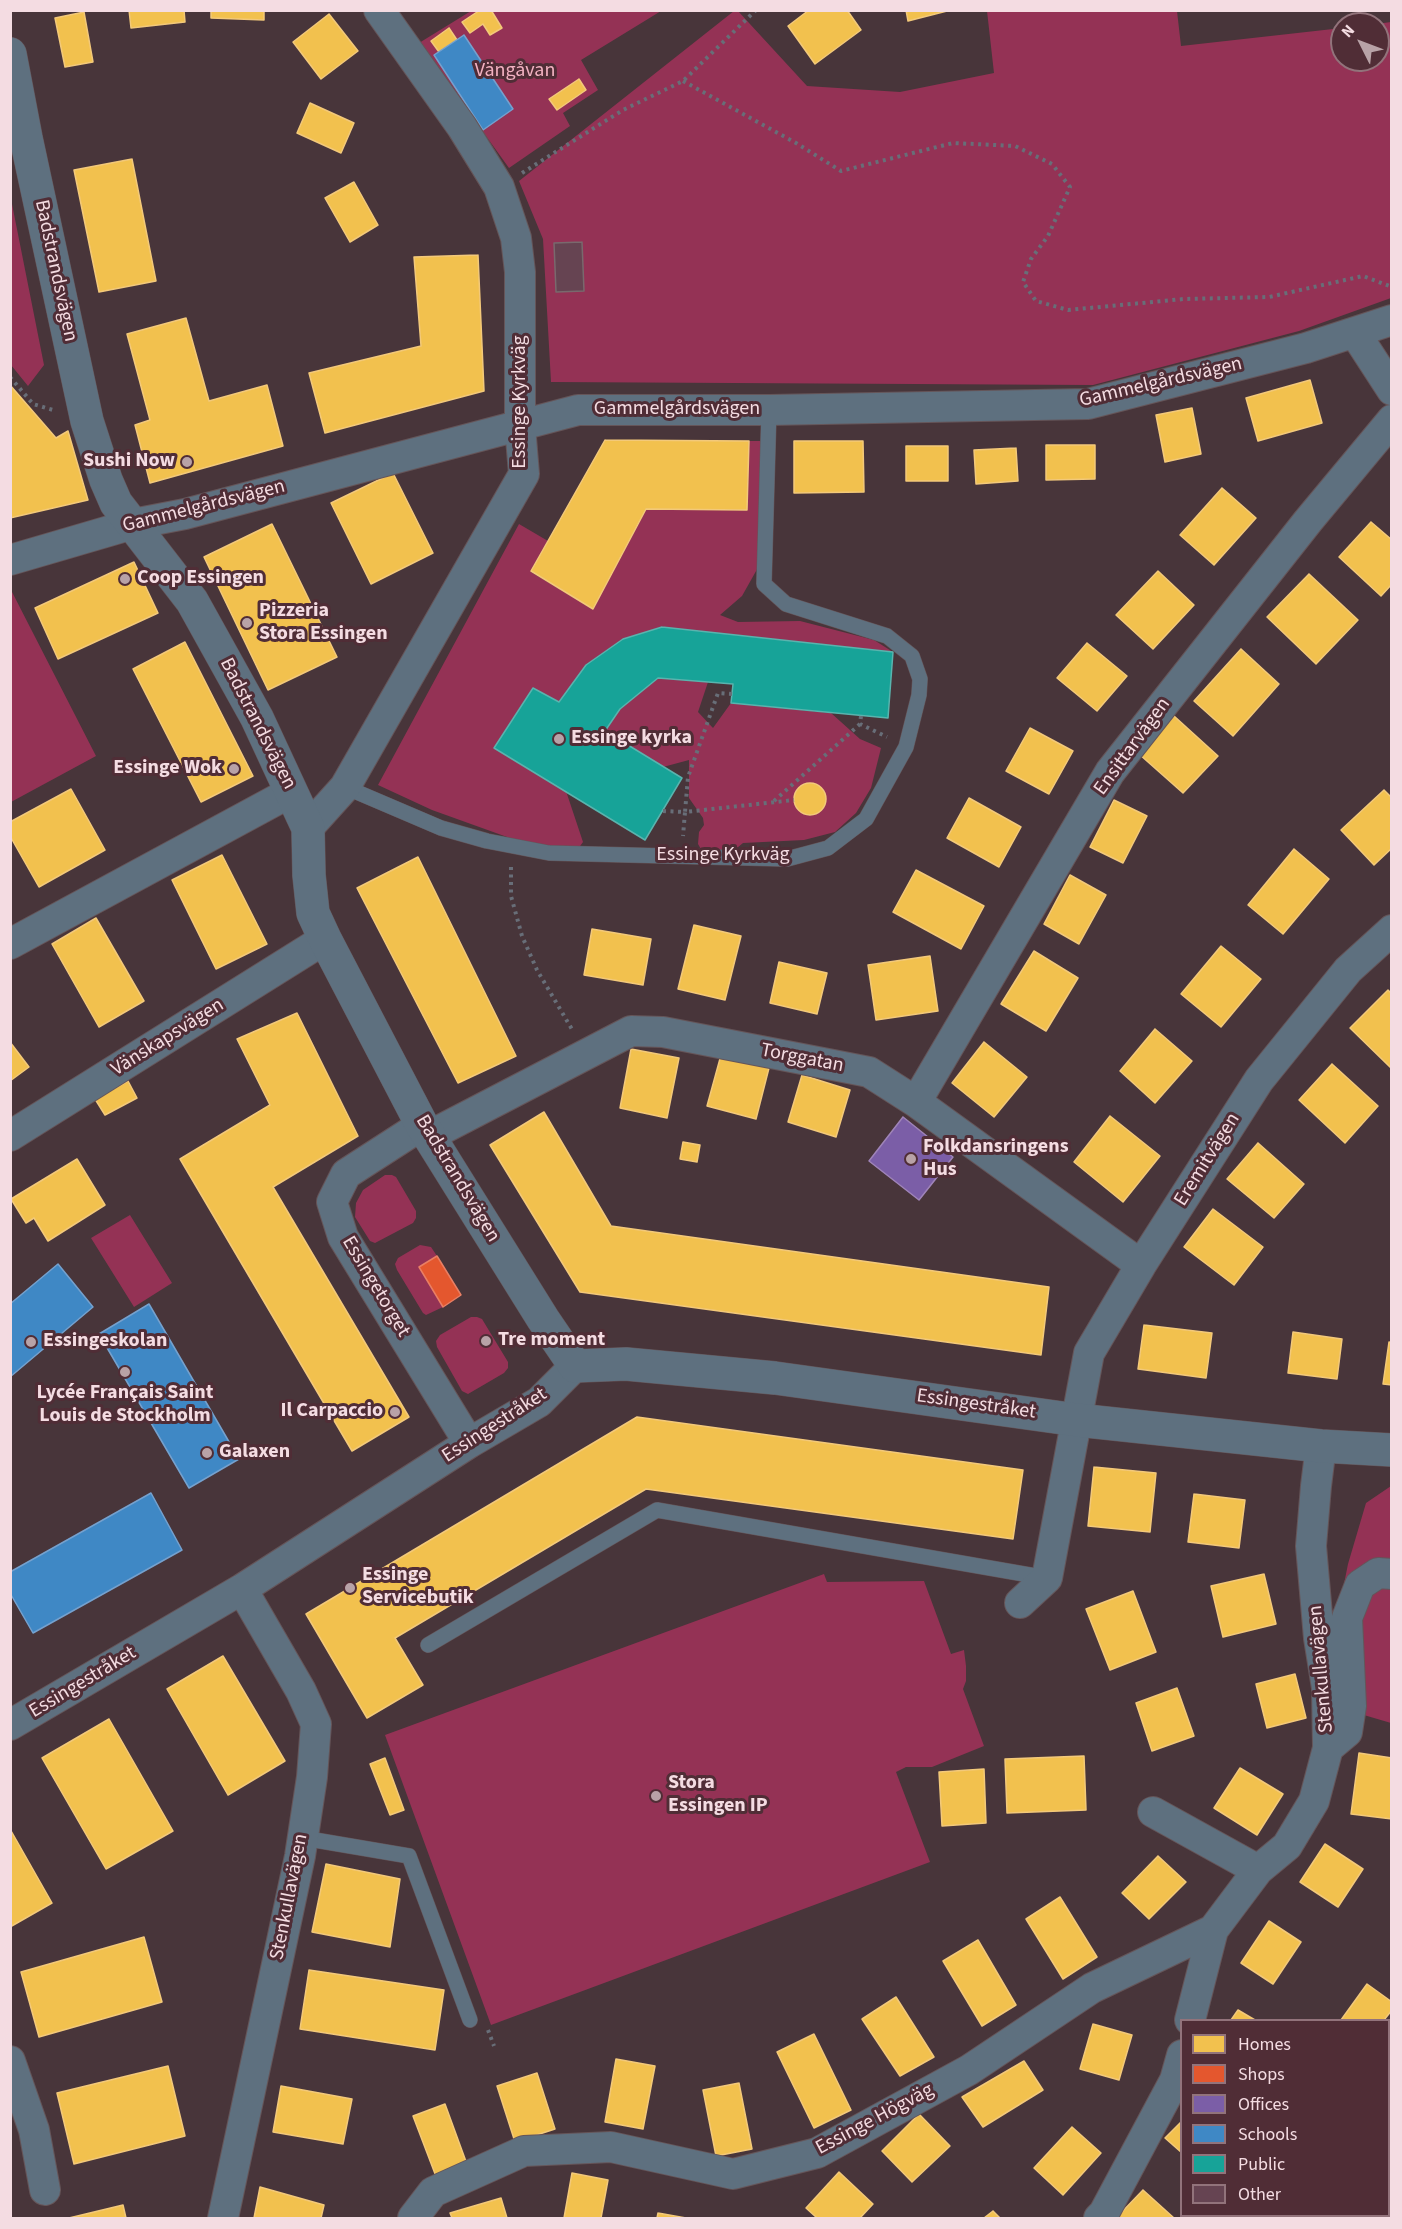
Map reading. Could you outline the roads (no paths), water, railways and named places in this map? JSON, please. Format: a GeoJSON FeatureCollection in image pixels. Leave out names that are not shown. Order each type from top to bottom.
{"type":"FeatureCollection","features":[{"type":"Feature","properties":{"kind":"street","name":"Essinge Kyrkväg"},"geometry":{"type":"LineString","coordinates":[[308,828],[345,787],[524,474],[520,426],[520,272],[516,238],[500,187],[462,127],[379,10]]}},
{"type":"Feature","properties":{"kind":"street","name":"Badstrandsvägen"},"geometry":{"type":"LineString","coordinates":[[10,54],[87,421],[106,480],[116,503],[192,601],[256,718],[308,828],[313,913],[426,1131],[543,1319],[575,1366]]}},
{"type":"Feature","properties":{"kind":"street","name":"Gammelgårdsvägen"},"geometry":{"type":"LineString","coordinates":[[10,560],[133,524],[185,514],[578,410],[769,410],[1088,404],[1306,348],[1392,320]]}},
{"type":"Feature","properties":{"kind":"street"},"geometry":{"type":"LineString","coordinates":[[1355,333],[1392,390]]}},
{"type":"Feature","properties":{"kind":"street","name":"Ensittarvägen"},"geometry":{"type":"LineString","coordinates":[[916,1102],[1110,772],[1308,521],[1392,420]]}},
{"type":"Feature","properties":{"kind":"street"},"geometry":{"type":"LineString","coordinates":[[10,944],[291,792]]}},
{"type":"Feature","properties":{"kind":"street","name":"Eremitvägen"},"geometry":{"type":"LineString","coordinates":[[1077,1420],[1089,1353],[1141,1264],[1259,1080],[1348,970],[1392,930]]}},
{"type":"Feature","properties":{"kind":"street","name":"Vänskapsvägen"},"geometry":{"type":"LineString","coordinates":[[10,1136],[325,939]]}},
{"type":"Feature","properties":{"kind":"street","name":"Torggatan"},"geometry":{"type":"LineString","coordinates":[[426,1131],[631,1031],[663,1032],[868,1072],[916,1102],[1141,1264]]}},
{"type":"Feature","properties":{"kind":"street","name":"Essingetorget"},"geometry":{"type":"LineString","coordinates":[[426,1131],[346,1174],[332,1202],[343,1238],[469,1443]]}},
{"type":"Feature","properties":{"kind":"street","name":"Essingestråket"},"geometry":{"type":"LineString","coordinates":[[10,1725],[242,1589],[469,1443],[539,1402],[575,1366],[626,1364],[775,1378],[1077,1420],[1321,1446],[1392,1450]]}},
{"type":"Feature","properties":{"kind":"street"},"geometry":{"type":"LineString","coordinates":[[1020,1603],[1047,1578],[1077,1420]]}},
{"type":"Feature","properties":{"kind":"street","name":"Stenkullavägen"},"geometry":{"type":"LineString","coordinates":[[1190,2019],[1213,1930],[1258,1870],[1287,1846],[1314,1801],[1329,1748],[1327,1688],[1319,1638],[1311,1546],[1321,1446]]}},
{"type":"Feature","properties":{"kind":"street"},"geometry":{"type":"LineString","coordinates":[[1329,1748],[1347,1732],[1351,1706],[1347,1618],[1360,1585],[1378,1573],[1392,1574]]}},
{"type":"Feature","properties":{"kind":"street","name":"Stenkullavägen"},"geometry":{"type":"LineString","coordinates":[[223,2218],[303,1838],[312,1777],[316,1724],[301,1691],[242,1589]]}},
{"type":"Feature","properties":{"kind":"street"},"geometry":{"type":"LineString","coordinates":[[1153,1812],[1258,1870]]}},
{"type":"Feature","properties":{"kind":"street","name":"Essinge Högväg"},"geometry":{"type":"LineString","coordinates":[[414,2218],[433,2192],[524,2151],[611,2146],[733,2174],[817,2153],[969,2070],[1092,1988],[1213,1930]]}},
{"type":"Feature","properties":{"kind":"street"},"geometry":{"type":"LineString","coordinates":[[10,2061],[34,2130],[45,2190]]}},
{"type":"Feature","properties":{"kind":"street"},"geometry":{"type":"LineString","coordinates":[[1099,2218],[1104,2213],[1175,2080],[1180,2062]]}},
{"type":"Feature","properties":{"kind":"lane","name":"Essinge Kyrkväg"},"geometry":{"type":"LineString","coordinates":[[345,787],[441,828],[549,853],[787,860],[828,848],[866,819],[906,747],[919,695],[920,679],[912,656],[887,636],[786,604],[764,584],[769,410]]}},
{"type":"Feature","properties":{"kind":"lane"},"geometry":{"type":"LineString","coordinates":[[428,1645],[657,1510],[1047,1578]]}},
{"type":"Feature","properties":{"kind":"lane"},"geometry":{"type":"LineString","coordinates":[[303,1838],[409,1856],[470,2020]]}},
{"type":"Feature","properties":{"kind":"place","name":"Sushi Now"},"geometry":{"type":"Point","coordinates":[187,462]}},
{"type":"Feature","properties":{"kind":"place","name":"Coop Essingen"},"geometry":{"type":"Point","coordinates":[125,579]}},
{"type":"Feature","properties":{"kind":"place","name":"Pizzeria Stora Essingen"},"geometry":{"type":"Point","coordinates":[247,623]}},
{"type":"Feature","properties":{"kind":"place","name":"Essinge kyrka"},"geometry":{"type":"Point","coordinates":[559,739]}},
{"type":"Feature","properties":{"kind":"place","name":"Essinge Wok"},"geometry":{"type":"Point","coordinates":[234,769]}},
{"type":"Feature","properties":{"kind":"place","name":"Folkdansringens Hus"},"geometry":{"type":"Point","coordinates":[911,1159]}},
{"type":"Feature","properties":{"kind":"place","name":"Tre moment"},"geometry":{"type":"Point","coordinates":[486,1341]}},
{"type":"Feature","properties":{"kind":"place","name":"Essingeskolan"},"geometry":{"type":"Point","coordinates":[31,1342]}},
{"type":"Feature","properties":{"kind":"place","name":"Lycée Français Saint Louis de Stockholm"},"geometry":{"type":"Point","coordinates":[125,1372]}},
{"type":"Feature","properties":{"kind":"place","name":"Il Carpaccio"},"geometry":{"type":"Point","coordinates":[395,1412]}},
{"type":"Feature","properties":{"kind":"place","name":"Galaxen"},"geometry":{"type":"Point","coordinates":[207,1453]}},
{"type":"Feature","properties":{"kind":"place","name":"Essinge Servicebutik"},"geometry":{"type":"Point","coordinates":[350,1588]}},
{"type":"Feature","properties":{"kind":"place","name":"Stora Essingen IP"},"geometry":{"type":"Point","coordinates":[656,1796]}},
{"type":"Feature","properties":{"kind":"park label","name":"Vängåvan"},"geometry":{"type":"Point","coordinates":[515,72]}}]}
